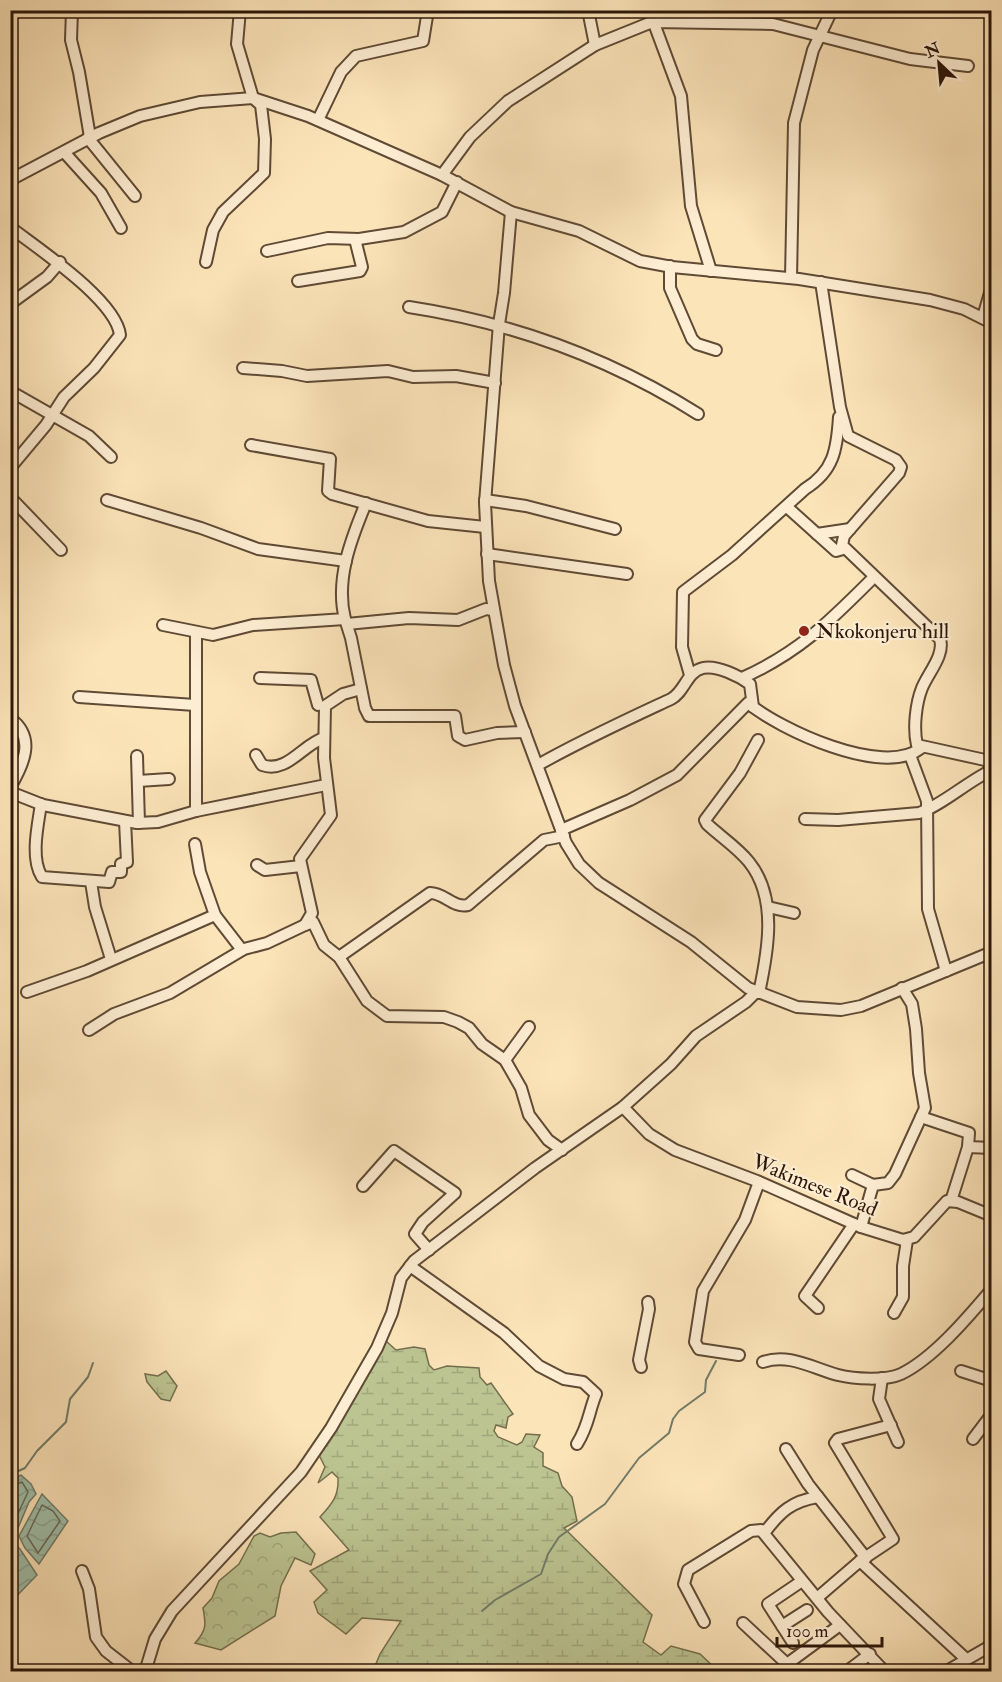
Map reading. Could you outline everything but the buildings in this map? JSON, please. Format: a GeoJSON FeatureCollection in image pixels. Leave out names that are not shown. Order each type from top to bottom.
{"type":"FeatureCollection","features":[{"type":"Feature","properties":{"kind":"street"},"geometry":{"type":"LineString","coordinates":[[72,10],[71,40],[79,72],[89,138],[135,196]]}},
{"type":"Feature","properties":{"kind":"street"},"geometry":{"type":"LineString","coordinates":[[207,262],[213,230],[223,212],[264,173],[265,139],[261,105],[252,98],[237,44],[240,10]]}},
{"type":"Feature","properties":{"kind":"street"},"geometry":{"type":"LineString","coordinates":[[318,120],[341,72],[350,62],[363,52],[414,45],[423,41],[428,10]]}},
{"type":"Feature","properties":{"kind":"street"},"geometry":{"type":"LineString","coordinates":[[588,10],[595,45]]}},
{"type":"Feature","properties":{"kind":"street"},"geometry":{"type":"LineString","coordinates":[[649,10],[681,96],[691,206],[711,271]]}},
{"type":"Feature","properties":{"kind":"street"},"geometry":{"type":"LineString","coordinates":[[791,278],[794,123],[802,83],[819,35],[832,10]]}},
{"type":"Feature","properties":{"kind":"street"},"geometry":{"type":"LineString","coordinates":[[442,175],[470,137],[489,117],[530,86],[595,45],[652,22],[764,23],[910,59],[968,66]]}},
{"type":"Feature","properties":{"kind":"street"},"geometry":{"type":"LineString","coordinates":[[10,180],[89,138],[158,111],[200,102],[252,98],[318,120],[457,182],[511,212],[579,231],[630,258],[670,266],[821,282],[948,303],[987,320],[992,286]]}},
{"type":"Feature","properties":{"kind":"street"},"geometry":{"type":"LineString","coordinates":[[64,152],[101,193],[121,228]]}},
{"type":"Feature","properties":{"kind":"street"},"geometry":{"type":"LineString","coordinates":[[267,251],[328,238],[355,239],[404,232],[442,212],[457,182]]}},
{"type":"Feature","properties":{"kind":"street"},"geometry":{"type":"LineString","coordinates":[[511,212],[499,324],[485,500],[487,554],[493,610],[504,665],[525,732],[562,833],[579,864],[599,883],[639,911],[691,942],[737,981],[758,993],[797,1006],[841,1010],[874,1001],[992,952]]}},
{"type":"Feature","properties":{"kind":"street"},"geometry":{"type":"LineString","coordinates":[[10,227],[60,262],[105,309],[117,325],[120,335],[103,357],[64,397],[46,425],[10,468]]}},
{"type":"Feature","properties":{"kind":"street"},"geometry":{"type":"LineString","coordinates":[[298,281],[360,271],[362,267],[355,239]]}},
{"type":"Feature","properties":{"kind":"street"},"geometry":{"type":"LineString","coordinates":[[14,301],[47,277],[60,262]]}},
{"type":"Feature","properties":{"kind":"street"},"geometry":{"type":"LineString","coordinates":[[670,266],[670,288],[692,339],[697,344],[716,350]]}},
{"type":"Feature","properties":{"kind":"street"},"geometry":{"type":"LineString","coordinates":[[821,282],[840,407],[848,436],[896,460],[901,467],[899,473],[850,529],[842,542],[843,549],[940,639],[942,648],[922,688],[918,704],[915,739],[921,748]]}},
{"type":"Feature","properties":{"kind":"street"},"geometry":{"type":"LineString","coordinates":[[409,307],[499,324],[597,361],[668,395],[698,414]]}},
{"type":"Feature","properties":{"kind":"street"},"geometry":{"type":"LineString","coordinates":[[243,368],[282,371],[307,376],[388,371],[413,376],[456,376],[495,383]]}},
{"type":"Feature","properties":{"kind":"street"},"geometry":{"type":"LineString","coordinates":[[10,391],[89,436],[111,457]]}},
{"type":"Feature","properties":{"kind":"street"},"geometry":{"type":"LineString","coordinates":[[690,675],[682,647],[683,592],[732,555],[805,489],[819,480],[834,460],[840,407]]}},
{"type":"Feature","properties":{"kind":"street"},"geometry":{"type":"LineString","coordinates":[[251,445],[330,459],[329,493],[428,521],[485,527]]}},
{"type":"Feature","properties":{"kind":"street"},"geometry":{"type":"LineString","coordinates":[[10,497],[61,550]]}},
{"type":"Feature","properties":{"kind":"street"},"geometry":{"type":"LineString","coordinates":[[107,500],[201,528],[258,549],[346,561]]}},
{"type":"Feature","properties":{"kind":"street"},"geometry":{"type":"LineString","coordinates":[[485,500],[536,509],[615,529]]}},
{"type":"Feature","properties":{"kind":"street"},"geometry":{"type":"LineString","coordinates":[[366,504],[346,561],[343,606],[366,712],[372,717],[454,716],[458,736],[465,740],[497,733],[525,732]]}},
{"type":"Feature","properties":{"kind":"street"},"geometry":{"type":"LineString","coordinates":[[787,507],[836,551],[843,549]]}},
{"type":"Feature","properties":{"kind":"street"},"geometry":{"type":"LineString","coordinates":[[817,534],[850,529]]}},
{"type":"Feature","properties":{"kind":"street"},"geometry":{"type":"LineString","coordinates":[[487,554],[627,574]]}},
{"type":"Feature","properties":{"kind":"street"},"geometry":{"type":"LineString","coordinates":[[742,678],[781,660],[814,635],[874,577]]}},
{"type":"Feature","properties":{"kind":"street"},"geometry":{"type":"LineString","coordinates":[[163,625],[213,634],[253,625],[409,618],[458,620],[486,609],[493,610]]}},
{"type":"Feature","properties":{"kind":"street"},"geometry":{"type":"LineString","coordinates":[[196,632],[196,811]]}},
{"type":"Feature","properties":{"kind":"street"},"geometry":{"type":"LineString","coordinates":[[538,765],[578,742],[673,698],[690,675],[701,668],[710,668],[742,678],[750,684],[753,707]]}},
{"type":"Feature","properties":{"kind":"street"},"geometry":{"type":"LineString","coordinates":[[260,678],[311,680],[318,705]]}},
{"type":"Feature","properties":{"kind":"street"},"geometry":{"type":"LineString","coordinates":[[305,925],[312,913],[300,859],[331,815],[326,785],[325,706],[334,698],[361,688]]}},
{"type":"Feature","properties":{"kind":"street"},"geometry":{"type":"LineString","coordinates":[[79,697],[195,705]]}},
{"type":"Feature","properties":{"kind":"street"},"geometry":{"type":"LineString","coordinates":[[339,957],[430,893],[439,894],[453,904],[468,905],[544,840],[677,775],[701,754],[748,703],[762,715],[774,719],[782,726],[801,732],[810,739],[853,752],[885,758],[910,755],[921,748],[985,759],[992,768],[928,810],[838,820],[805,819]]}},
{"type":"Feature","properties":{"kind":"street"},"geometry":{"type":"LineString","coordinates":[[10,718],[23,731],[26,746],[25,757],[10,790],[41,804],[139,823],[158,822],[196,811],[326,785]]}},
{"type":"Feature","properties":{"kind":"street"},"geometry":{"type":"LineString","coordinates":[[256,755],[262,765],[272,767],[292,759],[312,743],[324,738]]}},
{"type":"Feature","properties":{"kind":"street"},"geometry":{"type":"LineString","coordinates":[[145,1671],[155,1639],[172,1611],[301,1472],[331,1428],[377,1348],[392,1313],[401,1278],[410,1266],[486,1204],[623,1107],[671,1064],[696,1036],[758,993],[765,965],[768,908],[763,884],[748,861],[705,820],[740,773],[758,740]]}},
{"type":"Feature","properties":{"kind":"street"},"geometry":{"type":"LineString","coordinates":[[910,755],[921,780],[928,810],[928,909],[946,971]]}},
{"type":"Feature","properties":{"kind":"street"},"geometry":{"type":"LineString","coordinates":[[137,756],[139,823]]}},
{"type":"Feature","properties":{"kind":"street"},"geometry":{"type":"LineString","coordinates":[[138,781],[169,779]]}},
{"type":"Feature","properties":{"kind":"street"},"geometry":{"type":"LineString","coordinates":[[41,804],[36,837],[38,871],[42,877],[109,882],[112,872],[121,872],[120,864],[127,862],[126,821]]}},
{"type":"Feature","properties":{"kind":"street"},"geometry":{"type":"LineString","coordinates":[[195,844],[200,872],[215,915],[242,950]]}},
{"type":"Feature","properties":{"kind":"street"},"geometry":{"type":"LineString","coordinates":[[257,866],[265,870],[301,866]]}},
{"type":"Feature","properties":{"kind":"street"},"geometry":{"type":"LineString","coordinates":[[91,882],[95,907],[111,958]]}},
{"type":"Feature","properties":{"kind":"street"},"geometry":{"type":"LineString","coordinates":[[768,908],[794,913]]}},
{"type":"Feature","properties":{"kind":"street"},"geometry":{"type":"LineString","coordinates":[[27,992],[87,971],[111,958],[215,915]]}},
{"type":"Feature","properties":{"kind":"street"},"geometry":{"type":"LineString","coordinates":[[89,1030],[114,1014],[170,993],[242,950],[267,944],[313,922],[327,949],[339,957],[367,1001],[387,1016],[444,1017],[458,1022],[469,1028],[482,1044],[505,1060],[520,1088],[530,1115],[548,1140],[562,1150]]}},
{"type":"Feature","properties":{"kind":"street"},"geometry":{"type":"LineString","coordinates":[[852,1175],[873,1185],[891,1181],[925,1108],[912,1004],[902,988]]}},
{"type":"Feature","properties":{"kind":"street"},"geometry":{"type":"LineString","coordinates":[[505,1060],[529,1027]]}},
{"type":"Feature","properties":{"kind":"street","name":"Wakimese Road"},"geometry":{"type":"LineString","coordinates":[[623,1107],[649,1134],[696,1159],[759,1182],[858,1225],[907,1240]]}},
{"type":"Feature","properties":{"kind":"street"},"geometry":{"type":"LineString","coordinates":[[921,1117],[969,1133],[968,1147],[951,1201]]}},
{"type":"Feature","properties":{"kind":"street"},"geometry":{"type":"LineString","coordinates":[[968,1147],[992,1148]]}},
{"type":"Feature","properties":{"kind":"street"},"geometry":{"type":"LineString","coordinates":[[363,1186],[394,1151],[454,1193],[423,1222],[415,1234],[429,1250]]}},
{"type":"Feature","properties":{"kind":"street"},"geometry":{"type":"LineString","coordinates":[[739,1355],[699,1349],[695,1342],[703,1291],[745,1220],[759,1182]]}},
{"type":"Feature","properties":{"kind":"street"},"geometry":{"type":"LineString","coordinates":[[818,1308],[805,1296],[858,1225],[873,1185]]}},
{"type":"Feature","properties":{"kind":"street"},"geometry":{"type":"LineString","coordinates":[[894,1313],[903,1297],[903,1266],[907,1240],[917,1234],[945,1202],[951,1201],[992,1216]]}},
{"type":"Feature","properties":{"kind":"street"},"geometry":{"type":"LineString","coordinates":[[410,1266],[504,1333],[539,1366],[564,1379],[583,1382],[596,1394],[589,1411],[588,1426],[577,1444]]}},
{"type":"Feature","properties":{"kind":"street"},"geometry":{"type":"LineString","coordinates":[[763,1362],[783,1358],[840,1375],[882,1378],[900,1375],[924,1358],[964,1321],[992,1289]]}},
{"type":"Feature","properties":{"kind":"street"},"geometry":{"type":"LineString","coordinates":[[641,1367],[639,1360],[649,1309],[648,1302]]}},
{"type":"Feature","properties":{"kind":"street"},"geometry":{"type":"LineString","coordinates":[[961,1371],[992,1380]]}},
{"type":"Feature","properties":{"kind":"street"},"geometry":{"type":"LineString","coordinates":[[882,1378],[878,1395],[898,1442]]}},
{"type":"Feature","properties":{"kind":"street"},"geometry":{"type":"LineString","coordinates":[[973,1439],[992,1414]]}},
{"type":"Feature","properties":{"kind":"street"},"geometry":{"type":"LineString","coordinates":[[817,1598],[863,1559],[890,1542],[892,1536],[835,1442],[891,1425]]}},
{"type":"Feature","properties":{"kind":"street"},"geometry":{"type":"LineString","coordinates":[[786,1449],[863,1559],[966,1659]]}},
{"type":"Feature","properties":{"kind":"street"},"geometry":{"type":"LineString","coordinates":[[765,1532],[790,1505],[799,1500],[818,1497]]}},
{"type":"Feature","properties":{"kind":"street"},"geometry":{"type":"LineString","coordinates":[[704,1622],[684,1584],[688,1570],[756,1529],[765,1532],[802,1581],[840,1625],[885,1671]]}},
{"type":"Feature","properties":{"kind":"street"},"geometry":{"type":"LineString","coordinates":[[82,1571],[89,1589],[96,1637],[106,1651],[133,1671]]}},
{"type":"Feature","properties":{"kind":"street"},"geometry":{"type":"LineString","coordinates":[[793,1643],[768,1604],[802,1581]]}},
{"type":"Feature","properties":{"kind":"street"},"geometry":{"type":"LineString","coordinates":[[782,1626],[807,1610]]}},
{"type":"Feature","properties":{"kind":"street"},"geometry":{"type":"LineString","coordinates":[[743,1623],[787,1664],[840,1625]]}},
{"type":"Feature","properties":{"kind":"street"},"geometry":{"type":"LineString","coordinates":[[945,1671],[992,1645]]}},
{"type":"Feature","properties":{"kind":"street"},"geometry":{"type":"LineString","coordinates":[[846,1671],[870,1654]]}},
{"type":"Feature","properties":{"kind":"green space"},"geometry":{"type":"Polygon","coordinates":[[[386,1341],[396,1350],[414,1347],[425,1349],[429,1365],[434,1370],[447,1366],[479,1368],[480,1377],[487,1385],[491,1383],[513,1414],[508,1417],[506,1428],[496,1425],[494,1431],[498,1437],[517,1445],[522,1442],[526,1434],[540,1435],[534,1447],[543,1453],[543,1466],[558,1473],[562,1486],[572,1497],[577,1521],[564,1528],[652,1615],[643,1642],[661,1655],[671,1646],[700,1654],[718,1671],[373,1671],[380,1654],[401,1621],[362,1618],[346,1634],[318,1613],[314,1602],[327,1590],[310,1571],[349,1550],[320,1517],[334,1499],[338,1478],[332,1472],[318,1483],[325,1467],[319,1455],[386,1341]]]}},
{"type":"Feature","properties":{"kind":"green space"},"geometry":{"type":"Polygon","coordinates":[[[166,1371],[177,1386],[170,1401],[161,1399],[147,1382],[145,1374],[158,1376],[166,1371]]]}},
{"type":"Feature","properties":{"kind":"green space"},"geometry":{"type":"Polygon","coordinates":[[[296,1532],[315,1554],[311,1565],[295,1558],[281,1586],[275,1616],[221,1650],[195,1643],[205,1627],[203,1608],[212,1598],[219,1581],[239,1564],[254,1536],[260,1533],[270,1537],[281,1533],[296,1532]]]}},
{"type":"Feature","properties":{"kind":"water"},"geometry":{"type":"Polygon","coordinates":[[[21,1475],[31,1484],[36,1494],[29,1502],[18,1528],[13,1527],[11,1523],[10,1496],[13,1483],[21,1475]]]}},
{"type":"Feature","properties":{"kind":"water"},"geometry":{"type":"Polygon","coordinates":[[[42,1494],[68,1521],[39,1564],[25,1548],[19,1536],[42,1494]]]}},
{"type":"Feature","properties":{"kind":"water"},"geometry":{"type":"Polygon","coordinates":[[[13,1543],[20,1549],[37,1575],[11,1602],[10,1546],[13,1543]]]}},
{"type":"Feature","properties":{"kind":"waterway"},"geometry":{"type":"LineString","coordinates":[[482,1611],[495,1600],[541,1574],[548,1554],[559,1537],[605,1504],[639,1458],[669,1433],[673,1419],[679,1411],[705,1392],[706,1380],[716,1361]]}},
{"type":"Feature","properties":{"kind":"waterway"},"geometry":{"type":"LineString","coordinates":[[10,1478],[14,1473],[25,1468],[37,1451],[66,1422],[70,1399],[88,1377],[93,1363]]}},
{"type":"Feature","properties":{"kind":"place","name":"Nkokonjeru hill"},"geometry":{"type":"Point","coordinates":[804,631]}}]}
